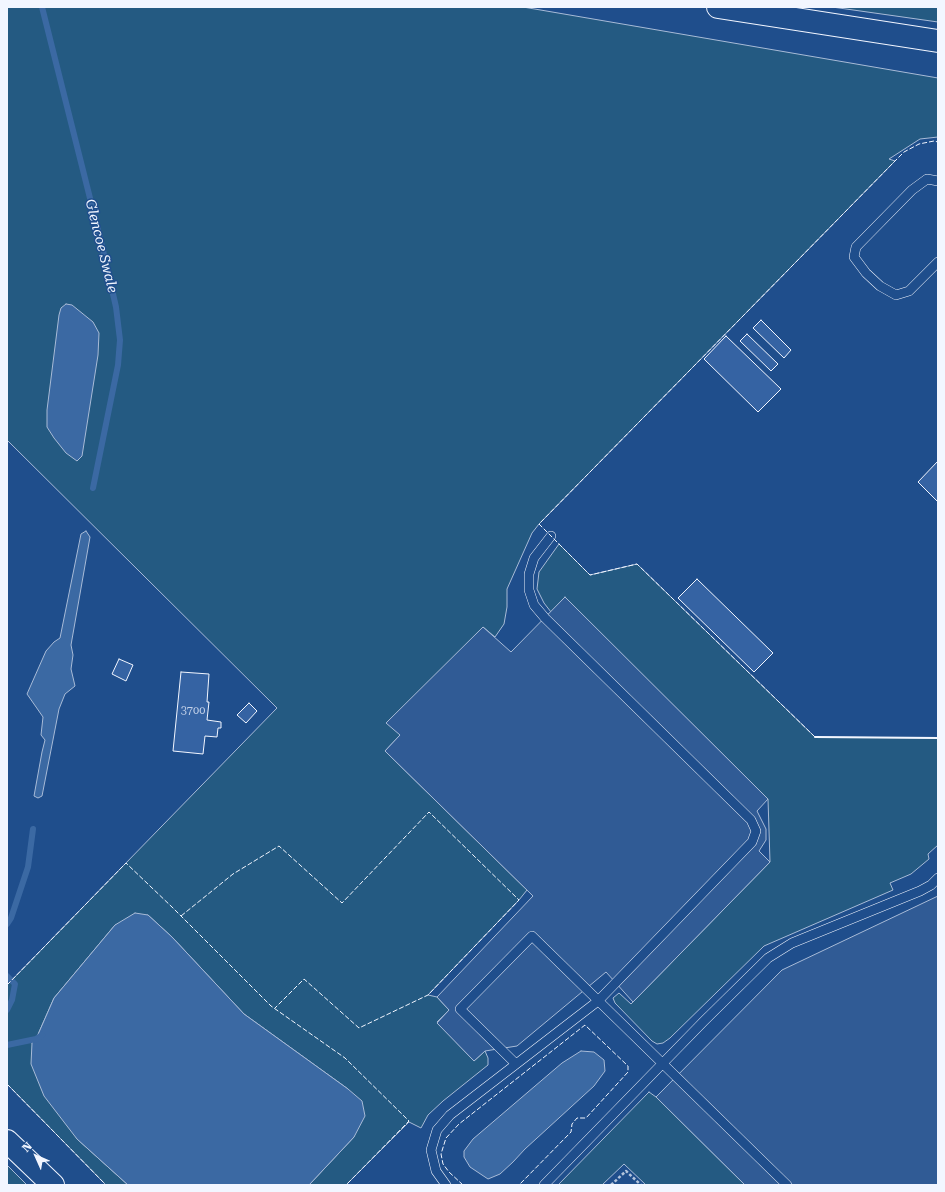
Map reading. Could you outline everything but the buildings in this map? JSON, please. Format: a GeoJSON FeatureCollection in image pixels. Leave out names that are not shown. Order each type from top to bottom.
{"type":"FeatureCollection","features":[{"type":"Feature","properties":{"kind":"main road"},"geometry":{"type":"LineString","coordinates":[[718,7],[938,41]]}},
{"type":"Feature","properties":{"kind":"main road"},"geometry":{"type":"LineString","coordinates":[[7,1141],[53,1185]]}},
{"type":"Feature","properties":{"kind":"lane"},"geometry":{"type":"LineString","coordinates":[[938,181],[927,180],[912,190],[856,247],[854,257],[866,273],[880,286],[896,295],[909,291],[938,262]]}},
{"type":"Feature","properties":{"kind":"lane"},"geometry":{"type":"LineString","coordinates":[[446,1185],[436,1171],[431,1150],[437,1130],[450,1115],[598,1001],[752,842],[756,831],[751,820],[534,606],[529,590],[529,574],[534,558],[551,536]]}},
{"type":"Feature","properties":{"kind":"lane"},"geometry":{"type":"LineString","coordinates":[[544,1185],[768,958],[792,943],[920,891],[935,888],[938,878]]}},
{"type":"Feature","properties":{"kind":"lane"},"geometry":{"type":"LineString","coordinates":[[516,1064],[460,1009],[532,936],[787,1185]]}},
{"type":"Feature","properties":{"kind":"path"},"geometry":{"type":"LineString","coordinates":[[611,1185],[626,1171],[641,1185]]}},
{"type":"Feature","properties":{"kind":"shaded area"},"geometry":{"type":"Polygon","coordinates":[[[7,7],[523,7],[938,78],[938,137],[920,139],[889,159],[895,161],[539,524],[532,533],[507,589],[507,607],[504,624],[495,637],[483,627],[400,735],[385,751],[527,890],[428,995],[437,997],[449,1010],[437,1022],[474,1061],[485,1051],[488,1058],[488,1065],[428,1115],[421,1128],[409,1122],[346,1185],[309,1185],[354,1137],[348,1089],[244,1014],[172,937],[148,915],[115,925],[54,998],[36,1039],[32,1043],[77,1139],[128,1185],[106,1185],[7,1084],[7,985],[277,708],[7,440],[7,7]]]}},
{"type":"Feature","properties":{"kind":"shaded area"},"geometry":{"type":"Polygon","coordinates":[[[832,7],[938,7],[938,22],[832,7]]]}},
{"type":"Feature","properties":{"kind":"shaded area"},"geometry":{"type":"Polygon","coordinates":[[[66,304],[72,305],[93,322],[99,333],[98,355],[82,456],[77,461],[66,453],[47,427],[47,410],[59,315],[61,308],[66,304]]]}},
{"type":"Feature","properties":{"kind":"shaded area"},"geometry":{"type":"Polygon","coordinates":[[[86,531],[90,537],[71,645],[73,655],[71,669],[75,686],[65,694],[59,709],[42,796],[38,798],[34,796],[45,740],[41,735],[43,717],[27,694],[46,651],[60,638],[81,534],[86,531]]]}},
{"type":"Feature","properties":{"kind":"shaded area"},"geometry":{"type":"Polygon","coordinates":[[[559,544],[590,575],[637,564],[815,737],[938,738],[938,845],[928,854],[929,859],[911,874],[890,883],[893,890],[764,946],[670,1038],[663,1043],[657,1044],[652,1041],[615,1003],[613,998],[619,993],[631,1004],[770,862],[768,799],[565,598],[551,612],[544,603],[537,589],[539,572],[559,544]]]}},
{"type":"Feature","properties":{"kind":"shaded area"},"geometry":{"type":"Polygon","coordinates":[[[565,597],[768,799],[757,811],[766,829],[766,840],[759,851],[770,862],[633,1002],[606,972],[517,1046],[485,1051],[474,1061],[437,1023],[449,1010],[437,997],[533,896],[385,751],[400,735],[386,723],[483,627],[511,652],[565,597]]]}},
{"type":"Feature","properties":{"kind":"shaded area"},"geometry":{"type":"Polygon","coordinates":[[[938,896],[938,1185],[745,1185],[656,1097],[782,970],[938,896]]]}},
{"type":"Feature","properties":{"kind":"shaded area"},"geometry":{"type":"Polygon","coordinates":[[[135,913],[148,915],[172,937],[244,1014],[348,1089],[362,1101],[365,1116],[354,1137],[309,1185],[128,1185],[77,1139],[44,1096],[31,1064],[32,1043],[36,1039],[54,998],[115,925],[135,913]]]}},
{"type":"Feature","properties":{"kind":"shaded area"},"geometry":{"type":"Polygon","coordinates":[[[581,1051],[594,1052],[604,1060],[605,1071],[594,1086],[500,1174],[488,1179],[470,1167],[464,1157],[464,1151],[473,1139],[562,1063],[581,1051]]]}},
{"type":"Feature","properties":{"kind":"shaded area"},"geometry":{"type":"Polygon","coordinates":[[[649,1092],[656,1097],[745,1185],[646,1185],[624,1164],[602,1185],[558,1185],[649,1092]]]}},
{"type":"Feature","properties":{"kind":"shaded area"},"geometry":{"type":"Polygon","coordinates":[[[7,1165],[27,1185],[7,1185],[7,1165]]]}},
{"type":"Feature","properties":{"kind":"waterway","name":"Glencoe Swale"},"geometry":{"type":"LineString","coordinates":[[42,7],[102,246],[116,307],[120,340],[118,365],[93,488]]}},
{"type":"Feature","properties":{"kind":"waterway","name":"Glencoe Swale"},"geometry":{"type":"LineString","coordinates":[[7,924],[11,918],[28,867],[33,829]]}},
{"type":"Feature","properties":{"kind":"waterway","name":"Glencoe Swale"},"geometry":{"type":"LineString","coordinates":[[7,976],[15,984],[12,1000],[7,1010]]}},
{"type":"Feature","properties":{"kind":"waterway"},"geometry":{"type":"LineString","coordinates":[[7,1045],[36,1039],[42,1035]]}},
{"type":"Feature","properties":{"kind":"fence"},"geometry":{"type":"LineString","coordinates":[[815,737],[637,564],[590,575],[539,524],[904,152],[919,144],[934,141],[938,142]]}},
{"type":"Feature","properties":{"kind":"fence"},"geometry":{"type":"LineString","coordinates":[[181,916],[233,874],[279,846],[342,903],[429,812],[519,900],[428,995],[359,1028],[304,979],[275,1008]]}},
{"type":"Feature","properties":{"kind":"fence"},"geometry":{"type":"LineString","coordinates":[[7,985],[126,863],[271,1006],[345,1058],[409,1121],[346,1185]]}},
{"type":"Feature","properties":{"kind":"fence"},"geometry":{"type":"LineString","coordinates":[[463,1185],[443,1164],[441,1154],[446,1138],[459,1124],[585,1025],[628,1066],[628,1072],[586,1118],[577,1118],[572,1124],[571,1132],[519,1185]]}},
{"type":"Feature","properties":{"kind":"fence"},"geometry":{"type":"LineString","coordinates":[[7,1084],[106,1185]]}},
{"type":"Feature","properties":{"kind":"wall"},"geometry":{"type":"LineString","coordinates":[[815,737],[938,738]]}}]}
